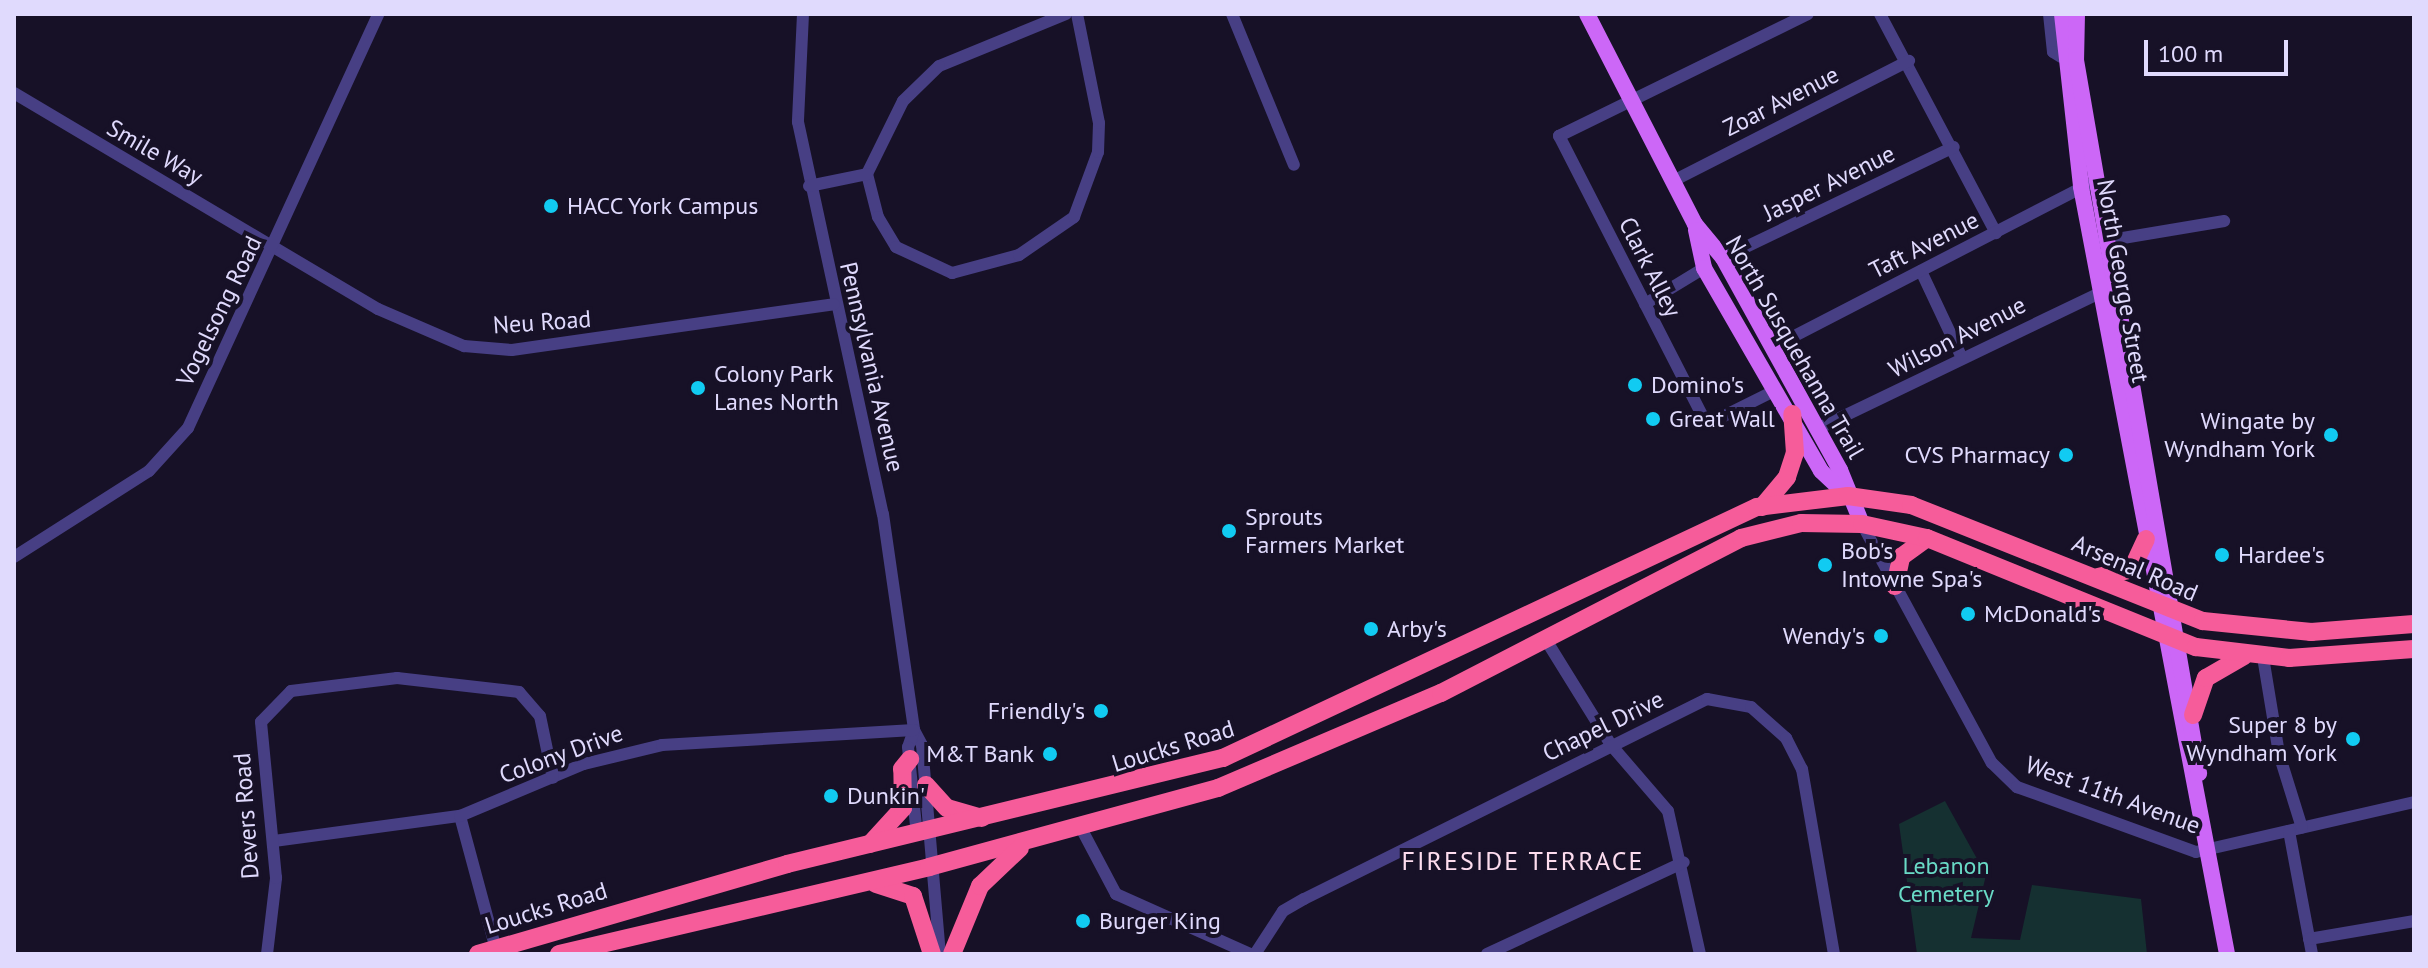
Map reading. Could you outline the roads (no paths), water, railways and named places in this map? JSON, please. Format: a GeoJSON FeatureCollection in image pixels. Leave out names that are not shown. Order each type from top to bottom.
{"type":"FeatureCollection","features":[{"type":"Feature","properties":{"kind":"highway"},"geometry":{"type":"LineString","coordinates":[[1762,507],[1787,477],[1795,453],[1792,414]]}},
{"type":"Feature","properties":{"kind":"highway","name":"Arsenal Road"},"geometry":{"type":"LineString","coordinates":[[1848,496],[1941,513],[2166,609],[2258,630],[2414,624]]}},
{"type":"Feature","properties":{"kind":"highway","name":"Loucks Road"},"geometry":{"type":"LineString","coordinates":[[487,952],[864,848],[1161,777],[1267,741],[1704,527],[1762,507],[1848,496]]}},
{"type":"Feature","properties":{"kind":"highway","name":"Loucks Road"},"geometry":{"type":"LineString","coordinates":[[559,954],[929,867],[1081,828],[1218,788],[1546,640],[1741,538],[1801,523],[1862,524]]}},
{"type":"Feature","properties":{"kind":"highway"},"geometry":{"type":"LineString","coordinates":[[1862,524],[1927,538],[2172,640],[2255,656],[2414,649]]}},
{"type":"Feature","properties":{"kind":"highway"},"geometry":{"type":"LineString","coordinates":[[1895,586],[1901,557],[1927,538]]}},
{"type":"Feature","properties":{"kind":"highway"},"geometry":{"type":"LineString","coordinates":[[2096,577],[2132,569],[2146,539]]}},
{"type":"Feature","properties":{"kind":"highway"},"geometry":{"type":"LineString","coordinates":[[2193,715],[2206,678],[2255,656]]}},
{"type":"Feature","properties":{"kind":"highway"},"geometry":{"type":"LineString","coordinates":[[864,848],[893,826],[903,808],[902,769],[910,759]]}},
{"type":"Feature","properties":{"kind":"highway"},"geometry":{"type":"LineString","coordinates":[[926,785],[947,808],[989,820]]}},
{"type":"Feature","properties":{"kind":"highway"},"geometry":{"type":"LineString","coordinates":[[952,954],[980,886],[1029,841]]}},
{"type":"Feature","properties":{"kind":"highway"},"geometry":{"type":"LineString","coordinates":[[830,889],[887,882],[908,891],[932,954]]}},
{"type":"Feature","properties":{"kind":"main road","name":"North Susquehanna Trail"},"geometry":{"type":"LineString","coordinates":[[1587,14],[1695,224],[1723,258],[1817,429],[1862,524]]}},
{"type":"Feature","properties":{"kind":"main road","name":"North George Street"},"geometry":{"type":"LineString","coordinates":[[2062,14],[2061,57],[2081,187],[2100,242]]}},
{"type":"Feature","properties":{"kind":"main road","name":"North George Street"},"geometry":{"type":"LineString","coordinates":[[2077,14],[2076,60],[2098,182],[2100,242],[2146,539],[2166,609]]}},
{"type":"Feature","properties":{"kind":"main road","name":"North Susquehanna Trail"},"geometry":{"type":"LineString","coordinates":[[1695,224],[1704,268],[1792,414],[1821,471],[1848,496]]}},
{"type":"Feature","properties":{"kind":"main road","name":"North George Street"},"geometry":{"type":"LineString","coordinates":[[2108,290],[2227,954]]}},
{"type":"Feature","properties":{"kind":"main road","name":"North George Street"},"geometry":{"type":"LineString","coordinates":[[2172,640],[2193,715],[2199,790]]}},
{"type":"Feature","properties":{"kind":"street","name":"Vogelsong Road"},"geometry":{"type":"LineString","coordinates":[[14,557],[169,451],[188,428],[275,247],[378,14]]}},
{"type":"Feature","properties":{"kind":"street","name":"Pennsylvania Avenue"},"geometry":{"type":"LineString","coordinates":[[803,14],[798,122],[834,304],[883,514],[914,730],[932,822],[926,835],[940,954]]}},
{"type":"Feature","properties":{"kind":"street"},"geometry":{"type":"LineString","coordinates":[[1066,14],[939,66],[903,101],[867,174],[878,217],[896,247],[952,273],[1019,255],[1074,217],[1098,152],[1099,123],[1077,14]]}},
{"type":"Feature","properties":{"kind":"street"},"geometry":{"type":"LineString","coordinates":[[1232,14],[1294,165]]}},
{"type":"Feature","properties":{"kind":"street"},"geometry":{"type":"LineString","coordinates":[[1631,100],[1808,14]]}},
{"type":"Feature","properties":{"kind":"street"},"geometry":{"type":"LineString","coordinates":[[1880,14],[1909,61],[1996,233]]}},
{"type":"Feature","properties":{"kind":"street"},"geometry":{"type":"LineString","coordinates":[[2049,14],[2053,52],[2061,57]]}},
{"type":"Feature","properties":{"kind":"street","name":"Zoar Avenue"},"geometry":{"type":"LineString","coordinates":[[1673,181],[1909,61]]}},
{"type":"Feature","properties":{"kind":"street","name":"Smile Way"},"geometry":{"type":"LineString","coordinates":[[14,93],[275,247]]}},
{"type":"Feature","properties":{"kind":"street","name":"Clark Alley"},"geometry":{"type":"LineString","coordinates":[[1631,100],[1559,136],[1703,417],[1712,422],[1776,390]]}},
{"type":"Feature","properties":{"kind":"street","name":"Jasper Avenue"},"geometry":{"type":"LineString","coordinates":[[1723,258],[1954,147]]}},
{"type":"Feature","properties":{"kind":"street"},"geometry":{"type":"LineString","coordinates":[[809,186],[867,174]]}},
{"type":"Feature","properties":{"kind":"street","name":"Taft Avenue"},"geometry":{"type":"LineString","coordinates":[[1771,348],[2081,187],[2098,182]]}},
{"type":"Feature","properties":{"kind":"street"},"geometry":{"type":"LineString","coordinates":[[2100,242],[2224,221]]}},
{"type":"Feature","properties":{"kind":"street","name":"Neu Road"},"geometry":{"type":"LineString","coordinates":[[275,247],[378,309],[464,346],[512,350],[834,304]]}},
{"type":"Feature","properties":{"kind":"street"},"geometry":{"type":"LineString","coordinates":[[1645,304],[1704,268]]}},
{"type":"Feature","properties":{"kind":"street"},"geometry":{"type":"LineString","coordinates":[[1921,271],[1961,356]]}},
{"type":"Feature","properties":{"kind":"street","name":"Wilson Avenue"},"geometry":{"type":"LineString","coordinates":[[1817,429],[1961,356],[2108,290]]}},
{"type":"Feature","properties":{"kind":"street","name":"West 11th Avenue"},"geometry":{"type":"LineString","coordinates":[[1862,524],[2002,776],[2047,798],[2210,851]]}},
{"type":"Feature","properties":{"kind":"street"},"geometry":{"type":"LineString","coordinates":[[1546,640],[1611,745],[1668,811],[1684,862],[1700,954]]}},
{"type":"Feature","properties":{"kind":"street"},"geometry":{"type":"LineString","coordinates":[[2255,656],[2295,830],[2312,954]]}},
{"type":"Feature","properties":{"kind":"street","name":"Devers Road"},"geometry":{"type":"LineString","coordinates":[[267,954],[274,841],[261,722],[291,691],[314,684],[397,678],[499,685],[534,703],[553,778]]}},
{"type":"Feature","properties":{"kind":"street","name":"Chapel Drive"},"geometry":{"type":"LineString","coordinates":[[1252,954],[1283,911],[1304,899],[1707,699],[1751,707],[1786,738],[1802,769],[1834,954]]}},
{"type":"Feature","properties":{"kind":"street","name":"Pennsylvania Avenue"},"geometry":{"type":"LineString","coordinates":[[914,730],[910,759],[916,826],[926,835]]}},
{"type":"Feature","properties":{"kind":"street","name":"Colony Drive"},"geometry":{"type":"LineString","coordinates":[[274,841],[460,816],[616,753],[706,738],[914,730]]}},
{"type":"Feature","properties":{"kind":"street"},"geometry":{"type":"LineString","coordinates":[[2210,851],[2414,802]]}},
{"type":"Feature","properties":{"kind":"street"},"geometry":{"type":"LineString","coordinates":[[460,816],[487,952]]}},
{"type":"Feature","properties":{"kind":"street"},"geometry":{"type":"LineString","coordinates":[[1081,828],[1116,894],[1252,954]]}},
{"type":"Feature","properties":{"kind":"street"},"geometry":{"type":"LineString","coordinates":[[1487,954],[1684,862]]}},
{"type":"Feature","properties":{"kind":"street"},"geometry":{"type":"LineString","coordinates":[[2309,939],[2414,921]]}},
{"type":"Feature","properties":{"kind":"place","name":"HACC York Campus"},"geometry":{"type":"Point","coordinates":[551,206]}},
{"type":"Feature","properties":{"kind":"place","name":"Domino's"},"geometry":{"type":"Point","coordinates":[1635,385]}},
{"type":"Feature","properties":{"kind":"place","name":"Colony Park Lanes North"},"geometry":{"type":"Point","coordinates":[698,388]}},
{"type":"Feature","properties":{"kind":"place","name":"Great Wall"},"geometry":{"type":"Point","coordinates":[1653,419]}},
{"type":"Feature","properties":{"kind":"place","name":"Wingate by Wyndham York"},"geometry":{"type":"Point","coordinates":[2331,435]}},
{"type":"Feature","properties":{"kind":"place","name":"CVS Pharmacy"},"geometry":{"type":"Point","coordinates":[2066,455]}},
{"type":"Feature","properties":{"kind":"place","name":"Sprouts Farmers Market"},"geometry":{"type":"Point","coordinates":[1229,531]}},
{"type":"Feature","properties":{"kind":"place","name":"Hardee's"},"geometry":{"type":"Point","coordinates":[2222,555]}},
{"type":"Feature","properties":{"kind":"place","name":"Bob's Intowne Spa's"},"geometry":{"type":"Point","coordinates":[1825,565]}},
{"type":"Feature","properties":{"kind":"place","name":"McDonald's"},"geometry":{"type":"Point","coordinates":[1968,614]}},
{"type":"Feature","properties":{"kind":"place","name":"Arby's"},"geometry":{"type":"Point","coordinates":[1371,629]}},
{"type":"Feature","properties":{"kind":"place","name":"Wendy's"},"geometry":{"type":"Point","coordinates":[1881,636]}},
{"type":"Feature","properties":{"kind":"place","name":"Friendly's"},"geometry":{"type":"Point","coordinates":[1101,711]}},
{"type":"Feature","properties":{"kind":"place","name":"Super 8 by Wyndham York"},"geometry":{"type":"Point","coordinates":[2353,739]}},
{"type":"Feature","properties":{"kind":"place","name":"M&T Bank"},"geometry":{"type":"Point","coordinates":[1050,754]}},
{"type":"Feature","properties":{"kind":"place","name":"Dunkin'"},"geometry":{"type":"Point","coordinates":[831,796]}},
{"type":"Feature","properties":{"kind":"place","name":"Burger King"},"geometry":{"type":"Point","coordinates":[1083,921]}},
{"type":"Feature","properties":{"kind":"district","name":"FIRESIDE TERRACE"},"geometry":{"type":"Point","coordinates":[1523,861]}},
{"type":"Feature","properties":{"kind":"park label","name":"Lebanon Cemetery"},"geometry":{"type":"Point","coordinates":[1946,880]}}]}
